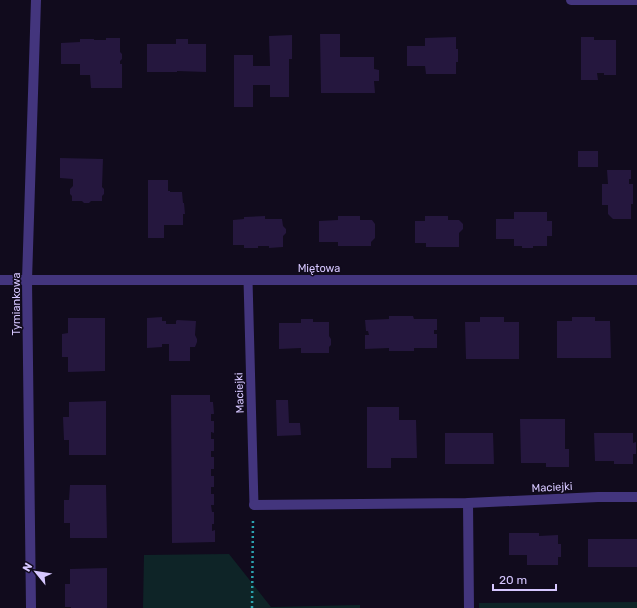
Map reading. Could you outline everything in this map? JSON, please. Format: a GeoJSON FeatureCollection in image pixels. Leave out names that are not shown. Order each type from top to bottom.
{"type":"FeatureCollection","features":[{"type":"Feature","properties":{"kind":"street","name":"Tymiankowa"},"geometry":{"type":"LineString","coordinates":[[31,608],[27,280],[36,0]]}},
{"type":"Feature","properties":{"kind":"street"},"geometry":{"type":"LineString","coordinates":[[571,0],[637,0]]}},
{"type":"Feature","properties":{"kind":"street","name":"Miętowa"},"geometry":{"type":"LineString","coordinates":[[0,280],[637,280]]}},
{"type":"Feature","properties":{"kind":"street","name":"Maciejki"},"geometry":{"type":"LineString","coordinates":[[254,505],[468,502],[598,496],[637,497]]}},
{"type":"Feature","properties":{"kind":"street"},"geometry":{"type":"LineString","coordinates":[[468,502],[469,608]]}},
{"type":"Feature","properties":{"kind":"lane","name":"Maciejki"},"geometry":{"type":"LineString","coordinates":[[248,280],[254,505]]}},
{"type":"Feature","properties":{"kind":"path"},"geometry":{"type":"LineString","coordinates":[[252,608],[254,505]]}},
{"type":"Feature","properties":{"kind":"green space"},"geometry":{"type":"Polygon","coordinates":[[[229,554],[271,607],[360,605],[360,608],[143,608],[144,555],[229,554]]]}},
{"type":"Feature","properties":{"kind":"green space"},"geometry":{"type":"Polygon","coordinates":[[[637,602],[637,608],[479,608],[479,603],[637,602]]]}},
{"type":"Feature","properties":{"kind":"building"},"geometry":{"type":"Polygon","coordinates":[[[320,34],[340,34],[340,57],[374,57],[374,69],[379,70],[379,81],[374,81],[375,93],[321,93],[320,34]]]}},
{"type":"Feature","properties":{"kind":"building"},"geometry":{"type":"Polygon","coordinates":[[[292,35],[292,59],[289,59],[289,97],[270,97],[270,85],[253,85],[253,107],[234,107],[234,55],[253,55],[253,66],[270,66],[269,36],[292,35]]]}},
{"type":"Feature","properties":{"kind":"building"},"geometry":{"type":"Polygon","coordinates":[[[456,37],[458,62],[456,62],[456,74],[426,74],[425,66],[407,66],[407,46],[425,46],[425,38],[456,37]]]}},
{"type":"Feature","properties":{"kind":"building"},"geometry":{"type":"Polygon","coordinates":[[[581,37],[594,37],[594,40],[616,40],[616,75],[604,75],[604,73],[597,73],[598,80],[581,80],[581,37]]]}},
{"type":"Feature","properties":{"kind":"building"},"geometry":{"type":"Polygon","coordinates":[[[106,38],[120,38],[120,52],[122,54],[120,64],[122,64],[122,88],[91,88],[90,75],[80,75],[80,64],[61,64],[61,43],[80,42],[80,39],[106,40],[106,38]]]}},
{"type":"Feature","properties":{"kind":"building"},"geometry":{"type":"Polygon","coordinates":[[[176,39],[188,39],[188,44],[206,44],[206,72],[147,72],[147,44],[176,44],[176,39]]]}},
{"type":"Feature","properties":{"kind":"building"},"geometry":{"type":"Polygon","coordinates":[[[578,151],[598,151],[598,167],[578,167],[578,151]]]}},
{"type":"Feature","properties":{"kind":"building"},"geometry":{"type":"Polygon","coordinates":[[[60,158],[103,159],[102,187],[104,189],[104,194],[102,196],[102,201],[91,201],[89,203],[84,203],[82,201],[72,201],[70,189],[73,186],[73,179],[60,178],[60,158]]]}},
{"type":"Feature","properties":{"kind":"building"},"geometry":{"type":"Polygon","coordinates":[[[607,170],[631,170],[631,179],[629,179],[629,184],[633,184],[633,204],[631,204],[631,219],[613,219],[608,214],[608,205],[602,205],[602,184],[608,184],[607,170]]]}},
{"type":"Feature","properties":{"kind":"building"},"geometry":{"type":"Polygon","coordinates":[[[148,180],[168,180],[168,191],[182,192],[185,214],[183,214],[183,225],[164,225],[164,238],[148,238],[148,180]]]}},
{"type":"Feature","properties":{"kind":"building"},"geometry":{"type":"Polygon","coordinates":[[[514,212],[547,212],[547,221],[552,221],[552,236],[547,236],[547,246],[522,248],[522,246],[514,246],[514,239],[496,239],[496,219],[514,219],[514,212]]]}},
{"type":"Feature","properties":{"kind":"building"},"geometry":{"type":"Polygon","coordinates":[[[265,216],[265,219],[282,219],[283,226],[286,229],[286,233],[283,236],[283,247],[269,248],[269,246],[258,246],[258,248],[244,248],[244,245],[233,245],[233,220],[244,219],[244,217],[265,216]]]}},
{"type":"Feature","properties":{"kind":"building"},"geometry":{"type":"Polygon","coordinates":[[[338,216],[360,216],[360,220],[372,220],[375,224],[375,238],[371,242],[371,246],[338,246],[338,242],[319,242],[319,221],[338,220],[338,216]]]}},
{"type":"Feature","properties":{"kind":"building"},"geometry":{"type":"Polygon","coordinates":[[[425,216],[448,216],[448,220],[459,220],[463,224],[463,229],[459,233],[459,247],[426,247],[426,243],[415,243],[415,221],[425,221],[425,216]]]}},
{"type":"Feature","properties":{"kind":"building"},"geometry":{"type":"Polygon","coordinates":[[[389,316],[413,316],[414,319],[437,319],[437,330],[434,330],[434,334],[437,334],[437,348],[414,348],[414,351],[389,351],[389,348],[365,349],[365,335],[369,335],[368,331],[366,331],[365,320],[389,319],[389,316]]]}},
{"type":"Feature","properties":{"kind":"building"},"geometry":{"type":"Polygon","coordinates":[[[162,317],[162,321],[166,321],[166,324],[176,324],[177,320],[196,321],[195,335],[197,342],[195,347],[190,347],[190,361],[169,361],[169,344],[162,344],[162,347],[147,348],[147,318],[162,317]]]}},
{"type":"Feature","properties":{"kind":"building"},"geometry":{"type":"Polygon","coordinates":[[[480,317],[504,317],[504,322],[519,322],[519,359],[466,359],[465,322],[480,322],[480,317]]]}},
{"type":"Feature","properties":{"kind":"building"},"geometry":{"type":"Polygon","coordinates":[[[572,317],[595,317],[595,321],[610,321],[611,358],[557,358],[557,321],[572,321],[572,317]]]}},
{"type":"Feature","properties":{"kind":"building"},"geometry":{"type":"Polygon","coordinates":[[[68,318],[105,318],[105,371],[68,372],[68,357],[62,357],[62,334],[68,333],[68,318]]]}},
{"type":"Feature","properties":{"kind":"building"},"geometry":{"type":"Polygon","coordinates":[[[301,319],[313,319],[313,322],[329,322],[329,336],[331,339],[331,345],[329,347],[329,353],[301,353],[301,348],[279,349],[279,323],[301,323],[301,319]]]}},
{"type":"Feature","properties":{"kind":"building"},"geometry":{"type":"Polygon","coordinates":[[[171,395],[210,395],[210,402],[213,402],[214,414],[211,414],[211,421],[214,421],[214,433],[211,432],[211,439],[214,439],[214,451],[211,451],[211,457],[214,457],[214,469],[211,469],[211,476],[214,476],[214,487],[211,487],[211,494],[214,494],[214,505],[211,505],[212,512],[214,512],[214,524],[212,524],[212,531],[215,530],[215,542],[172,543],[171,395]]]}},
{"type":"Feature","properties":{"kind":"building"},"geometry":{"type":"Polygon","coordinates":[[[276,400],[288,400],[289,423],[300,423],[301,435],[277,436],[276,400]]]}},
{"type":"Feature","properties":{"kind":"building"},"geometry":{"type":"Polygon","coordinates":[[[106,401],[106,455],[69,455],[69,440],[64,440],[63,417],[69,417],[69,402],[106,401]]]}},
{"type":"Feature","properties":{"kind":"building"},"geometry":{"type":"Polygon","coordinates":[[[367,407],[399,407],[399,420],[416,420],[417,458],[391,458],[391,468],[367,468],[367,407]]]}},
{"type":"Feature","properties":{"kind":"building"},"geometry":{"type":"Polygon","coordinates":[[[520,419],[565,419],[565,449],[569,449],[569,467],[546,467],[546,463],[521,463],[520,419]]]}},
{"type":"Feature","properties":{"kind":"building"},"geometry":{"type":"Polygon","coordinates":[[[445,433],[493,433],[494,464],[445,464],[445,433]]]}},
{"type":"Feature","properties":{"kind":"building"},"geometry":{"type":"Polygon","coordinates":[[[594,433],[633,433],[633,443],[636,442],[636,454],[633,454],[633,464],[614,464],[614,461],[595,461],[594,433]]]}},
{"type":"Feature","properties":{"kind":"building"},"geometry":{"type":"Polygon","coordinates":[[[70,485],[106,485],[107,538],[70,538],[70,523],[64,523],[64,500],[69,500],[70,485]]]}},
{"type":"Feature","properties":{"kind":"building"},"geometry":{"type":"Polygon","coordinates":[[[509,533],[539,533],[539,536],[558,535],[558,544],[561,544],[561,557],[558,557],[558,565],[527,565],[527,555],[509,555],[509,533]]]}},
{"type":"Feature","properties":{"kind":"building"},"geometry":{"type":"Polygon","coordinates":[[[588,539],[637,539],[637,567],[588,567],[588,539]]]}},
{"type":"Feature","properties":{"kind":"building"},"geometry":{"type":"Polygon","coordinates":[[[107,568],[107,608],[65,607],[65,584],[70,584],[70,569],[107,568]]]}}]}
